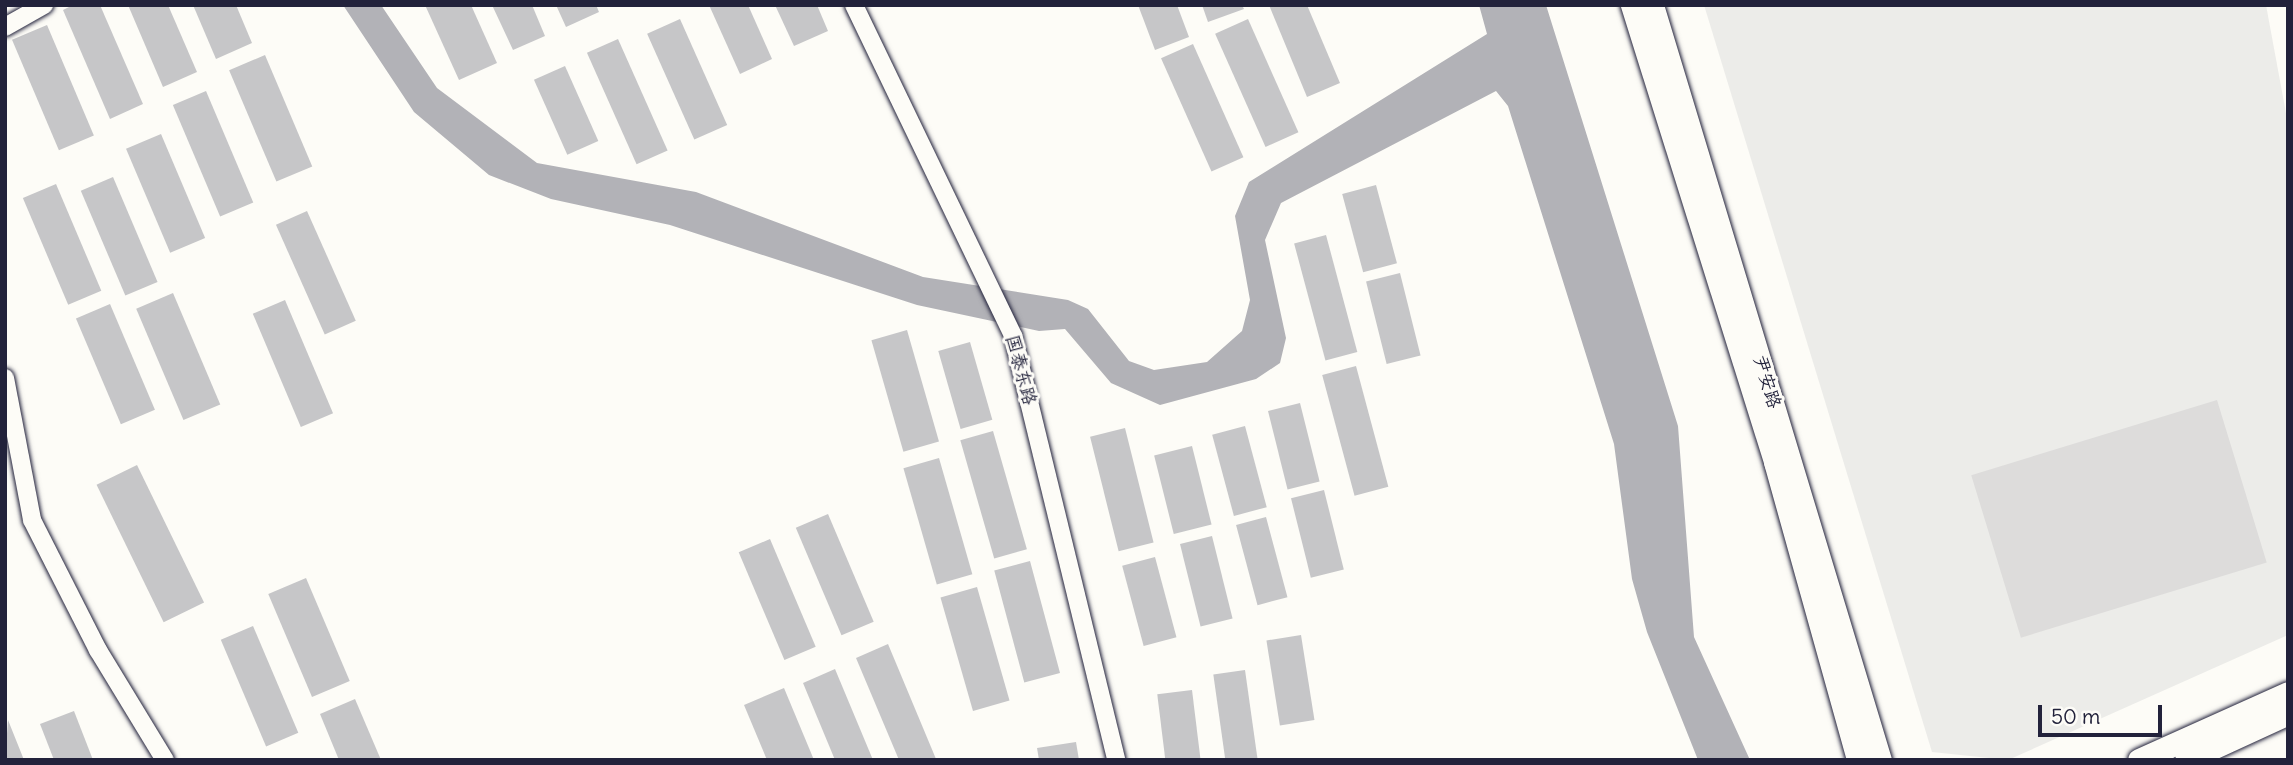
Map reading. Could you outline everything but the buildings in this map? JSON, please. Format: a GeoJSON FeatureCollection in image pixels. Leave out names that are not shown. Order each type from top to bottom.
{"type":"FeatureCollection","features":[{"type":"Feature","properties":{"kind":"main road","name":"尹安路"},"geometry":{"type":"LineString","coordinates":[[1632,5],[1775,462],[1858,760]]}},
{"type":"Feature","properties":{"kind":"main road","name":"尹安路"},"geometry":{"type":"LineString","coordinates":[[1652,5],[1880,760]]}},
{"type":"Feature","properties":{"kind":"main road"},"geometry":{"type":"LineString","coordinates":[[2139,760],[2288,693]]}},
{"type":"Feature","properties":{"kind":"main road"},"geometry":{"type":"LineString","coordinates":[[2186,760],[2288,713]]}},
{"type":"Feature","properties":{"kind":"street"},"geometry":{"type":"LineString","coordinates":[[5,27],[44,5]]}},
{"type":"Feature","properties":{"kind":"street","name":"国泰东路"},"geometry":{"type":"LineString","coordinates":[[854,5],[990,281],[1013,335],[1116,760]]}},
{"type":"Feature","properties":{"kind":"street"},"geometry":{"type":"LineString","coordinates":[[5,378],[32,520],[98,650],[164,760]]}},
{"type":"Feature","properties":{"kind":"shaded area"},"geometry":{"type":"Polygon","coordinates":[[[343,5],[381,5],[437,88],[537,163],[696,192],[923,277],[1068,300],[1088,309],[1129,361],[1154,370],[1207,362],[1242,331],[1250,300],[1235,216],[1249,182],[1487,34],[1479,5],[1546,5],[1678,426],[1694,637],[1750,760],[1698,760],[1647,632],[1632,579],[1614,444],[1508,106],[1496,91],[1281,203],[1265,240],[1286,338],[1280,363],[1256,379],[1160,405],[1111,383],[1065,329],[1039,331],[917,305],[670,225],[551,199],[489,175],[414,112],[343,5]]]}},
{"type":"Feature","properties":{"kind":"shaded area"},"geometry":{"type":"Polygon","coordinates":[[[1704,5],[2266,5],[2288,124],[2288,635],[2008,760],[1932,752],[1704,5]]]}},
{"type":"Feature","properties":{"kind":"shaded area"},"geometry":{"type":"Polygon","coordinates":[[[2217,400],[2267,563],[2021,638],[1971,475],[2217,400]]]}}]}
